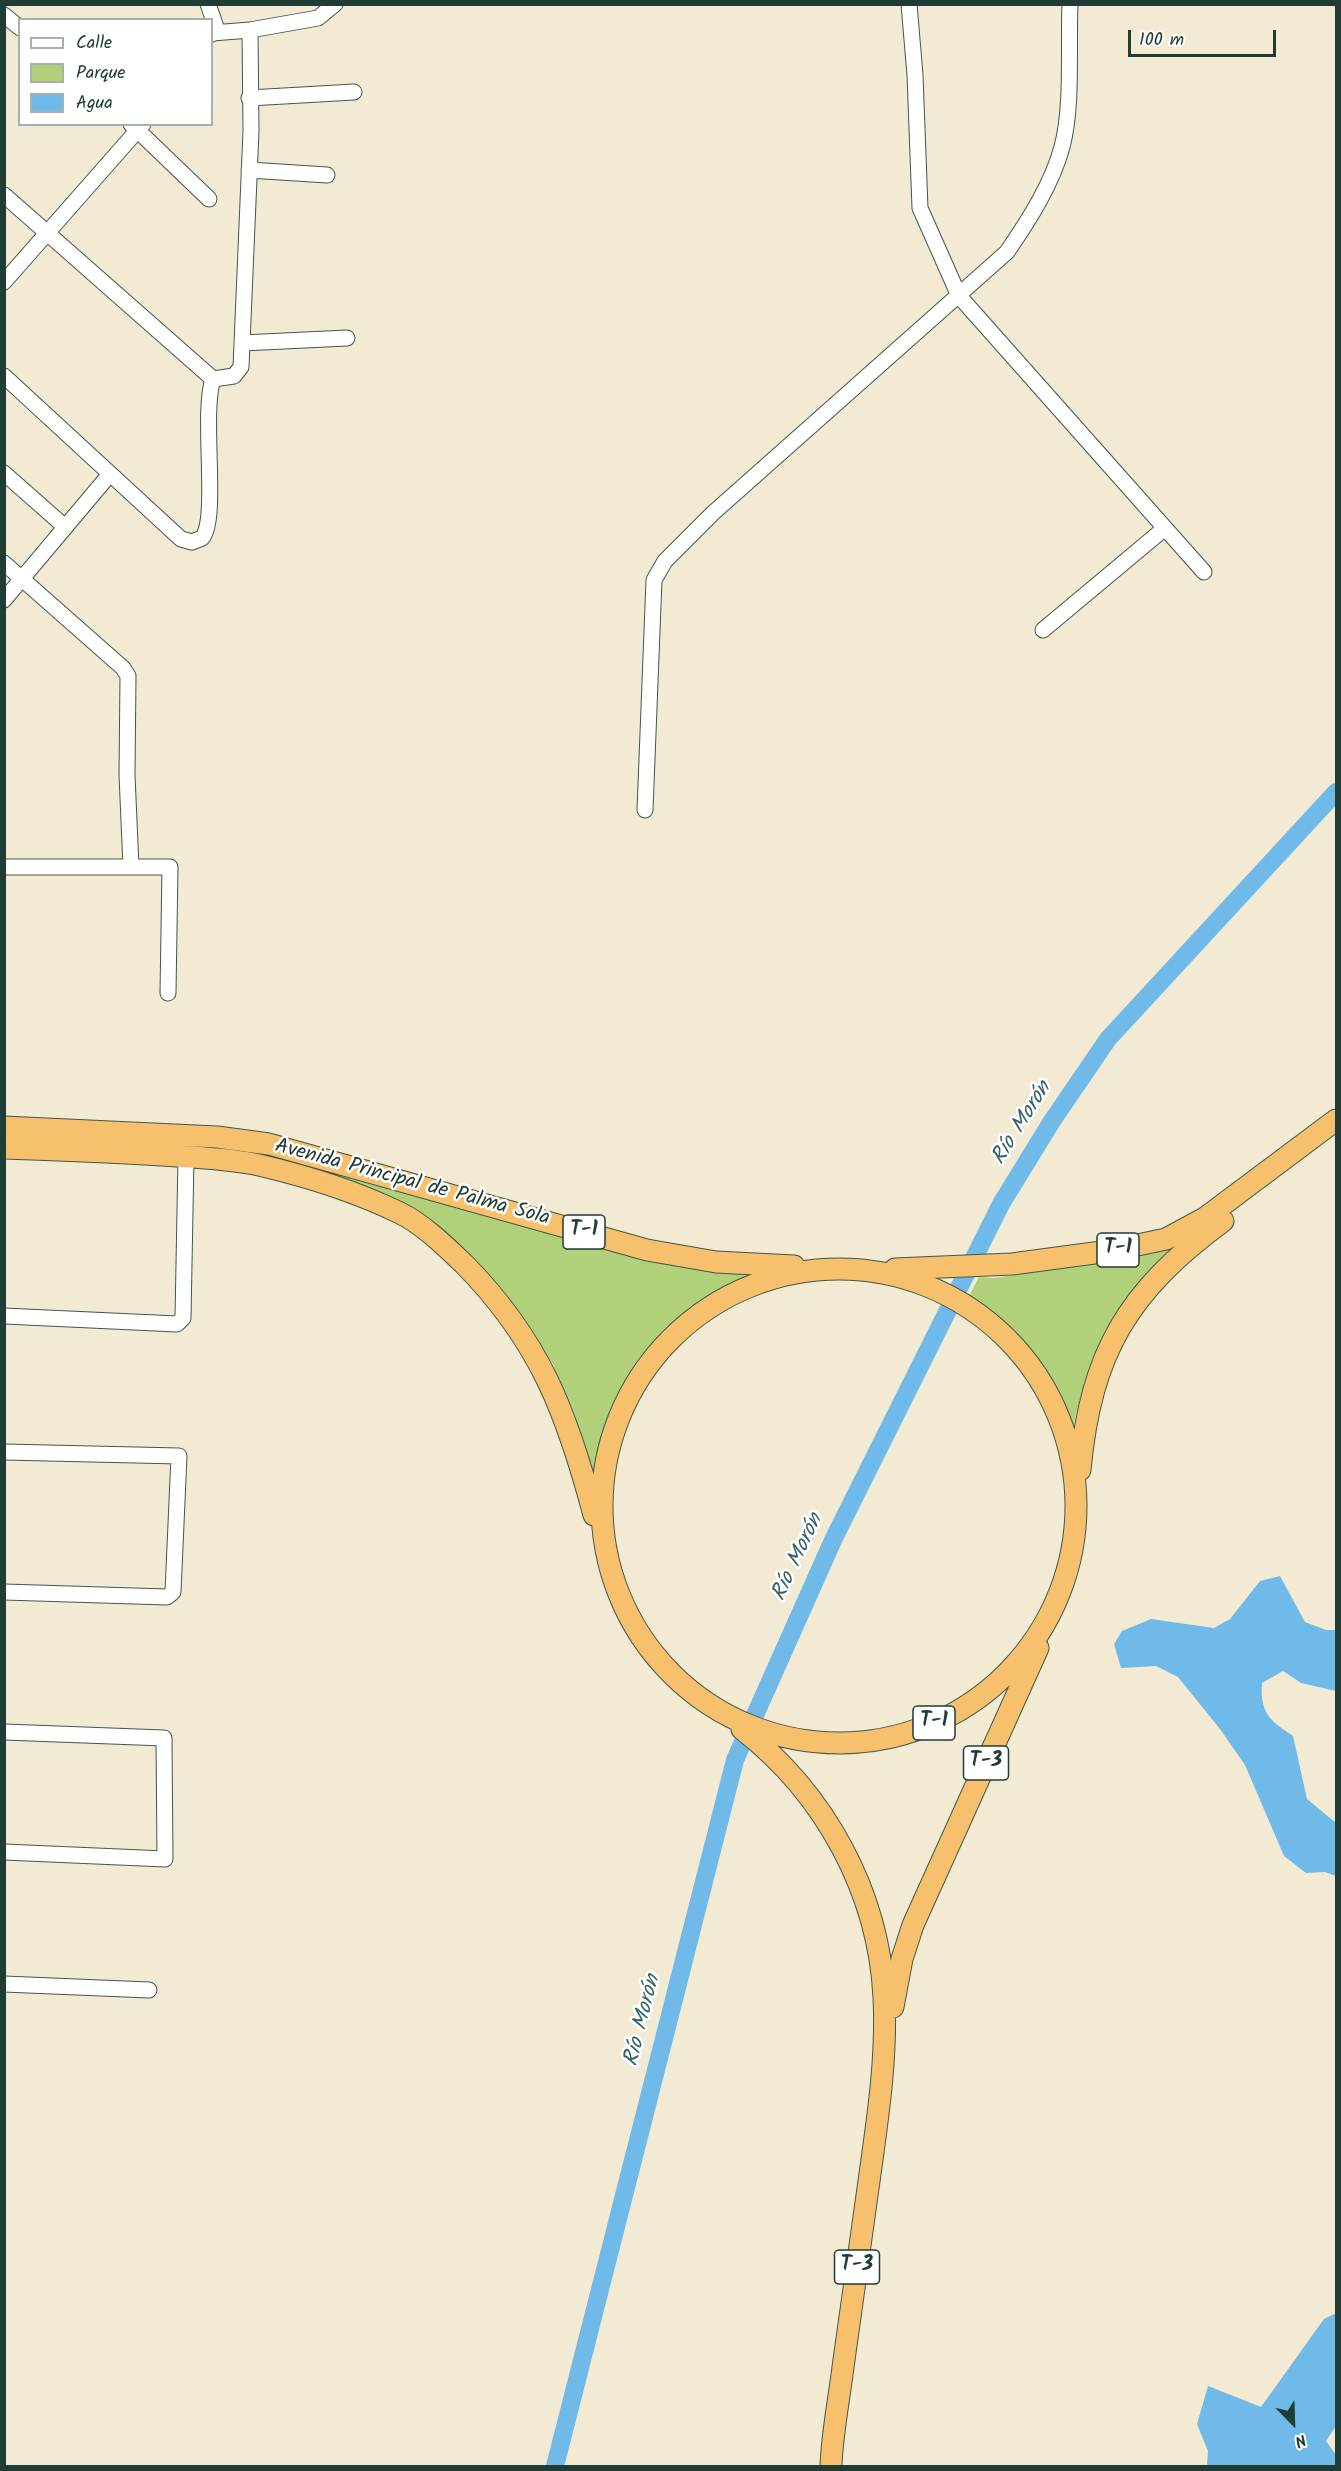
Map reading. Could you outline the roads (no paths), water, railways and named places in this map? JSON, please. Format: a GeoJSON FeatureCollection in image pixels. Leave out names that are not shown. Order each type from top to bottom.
{"type":"FeatureCollection","features":[{"type":"Feature","properties":{"kind":"highway","name":"T-1"},"geometry":{"type":"LineString","coordinates":[[1336,1120],[1205,1218],[1177,1235],[1143,1246],[1025,1262],[941,1268],[851,1269],[794,1274],[739,1292],[690,1322],[650,1363],[621,1412],[606,1458],[601,1505],[607,1562],[619,1598],[647,1648],[679,1683],[718,1711],[759,1736],[846,1743],[884,1739],[939,1721],[972,1702],[1009,1671],[1039,1634],[1057,1600],[1070,1564],[1087,1416],[1092,1391],[1106,1351],[1128,1313],[1152,1282],[1197,1241],[1336,1136]]}},
{"type":"Feature","properties":{"kind":"highway","name":"Avenida Principal de Palma Sola"},"geometry":{"type":"LineString","coordinates":[[4,1127],[217,1137],[269,1144],[647,1250],[716,1262],[851,1269]]}},
{"type":"Feature","properties":{"kind":"highway","name":"Avenida Principal de Palma Sola"},"geometry":{"type":"LineString","coordinates":[[4,1148],[186,1156],[258,1165],[352,1194],[401,1214],[427,1231],[458,1259],[511,1317],[547,1375],[570,1432],[607,1562]]}},
{"type":"Feature","properties":{"kind":"highway","name":"T-1"},"geometry":{"type":"LineString","coordinates":[[851,1269],[889,1274],[932,1288],[962,1303],[991,1323],[1012,1343],[1051,1397],[1071,1450],[1077,1507]]}},
{"type":"Feature","properties":{"kind":"highway","name":"T-3"},"geometry":{"type":"LineString","coordinates":[[831,2466],[883,2067],[902,1959],[913,1925],[1042,1641],[1057,1600]]}},
{"type":"Feature","properties":{"kind":"highway","name":"T-3"},"geometry":{"type":"LineString","coordinates":[[759,1736],[811,1797],[841,1845],[857,1881],[875,1936],[883,1984],[883,2067]]}},
{"type":"Feature","properties":{"kind":"street"},"geometry":{"type":"LineString","coordinates":[[213,34],[318,18],[335,4]]}},
{"type":"Feature","properties":{"kind":"street"},"geometry":{"type":"LineString","coordinates":[[909,4],[915,75],[920,208],[958,296],[1204,572]]}},
{"type":"Feature","properties":{"kind":"street"},"geometry":{"type":"LineString","coordinates":[[645,810],[654,580],[665,561],[713,513],[1007,252],[1030,218],[1062,148],[1067,104],[1070,4]]}},
{"type":"Feature","properties":{"kind":"street"},"geometry":{"type":"LineString","coordinates":[[4,15],[18,26]]}},
{"type":"Feature","properties":{"kind":"street"},"geometry":{"type":"LineString","coordinates":[[213,18],[216,27],[213,32]]}},
{"type":"Feature","properties":{"kind":"street"},"geometry":{"type":"LineString","coordinates":[[4,195],[213,379],[230,377],[238,373],[241,367],[249,170],[250,30]]}},
{"type":"Feature","properties":{"kind":"street"},"geometry":{"type":"LineString","coordinates":[[249,98],[354,92]]}},
{"type":"Feature","properties":{"kind":"street"},"geometry":{"type":"LineString","coordinates":[[4,282],[137,127],[209,199]]}},
{"type":"Feature","properties":{"kind":"street"},"geometry":{"type":"LineString","coordinates":[[249,170],[327,175]]}},
{"type":"Feature","properties":{"kind":"street"},"geometry":{"type":"LineString","coordinates":[[242,343],[346,338]]}},
{"type":"Feature","properties":{"kind":"street"},"geometry":{"type":"LineString","coordinates":[[4,376],[181,539],[192,542],[202,538],[209,524],[207,435],[209,391],[213,379]]}},
{"type":"Feature","properties":{"kind":"street"},"geometry":{"type":"LineString","coordinates":[[4,473],[64,526]]}},
{"type":"Feature","properties":{"kind":"street"},"geometry":{"type":"LineString","coordinates":[[4,600],[110,474]]}},
{"type":"Feature","properties":{"kind":"street"},"geometry":{"type":"LineString","coordinates":[[1043,630],[1164,528]]}},
{"type":"Feature","properties":{"kind":"street"},"geometry":{"type":"LineString","coordinates":[[4,563],[123,668],[128,676],[127,775],[131,867]]}},
{"type":"Feature","properties":{"kind":"street"},"geometry":{"type":"LineString","coordinates":[[4,867],[170,867],[168,993]]}},
{"type":"Feature","properties":{"kind":"street"},"geometry":{"type":"LineString","coordinates":[[4,1316],[177,1324],[183,1318],[186,1156]]}},
{"type":"Feature","properties":{"kind":"street"},"geometry":{"type":"LineString","coordinates":[[4,1452],[179,1456],[173,1592],[167,1597],[4,1592]]}},
{"type":"Feature","properties":{"kind":"street"},"geometry":{"type":"LineString","coordinates":[[4,1732],[164,1738],[165,1859],[4,1852]]}},
{"type":"Feature","properties":{"kind":"street"},"geometry":{"type":"LineString","coordinates":[[4,1984],[149,1990]]}},
{"type":"Feature","properties":{"kind":"water"},"geometry":{"type":"Polygon","coordinates":[[[1280,1576],[1305,1622],[1326,1630],[1336,1630],[1336,1691],[1301,1683],[1283,1671],[1262,1683],[1262,1693],[1268,1715],[1293,1736],[1307,1799],[1336,1823],[1336,1876],[1325,1872],[1306,1873],[1284,1856],[1245,1765],[1220,1729],[1178,1677],[1156,1666],[1121,1668],[1114,1644],[1122,1631],[1151,1619],[1214,1628],[1230,1619],[1260,1581],[1280,1576]]]}},
{"type":"Feature","properties":{"kind":"water"},"geometry":{"type":"Polygon","coordinates":[[[1336,2313],[1336,2426],[1326,2441],[1336,2455],[1336,2466],[1207,2466],[1208,2451],[1197,2424],[1208,2386],[1261,2407],[1324,2319],[1336,2313]]]}},
{"type":"Feature","properties":{"kind":"waterway","name":"Río Morón"},"geometry":{"type":"LineString","coordinates":[[555,2466],[735,1760],[834,1538],[1001,1204],[1052,1121],[1108,1039],[1336,792]]}}]}
